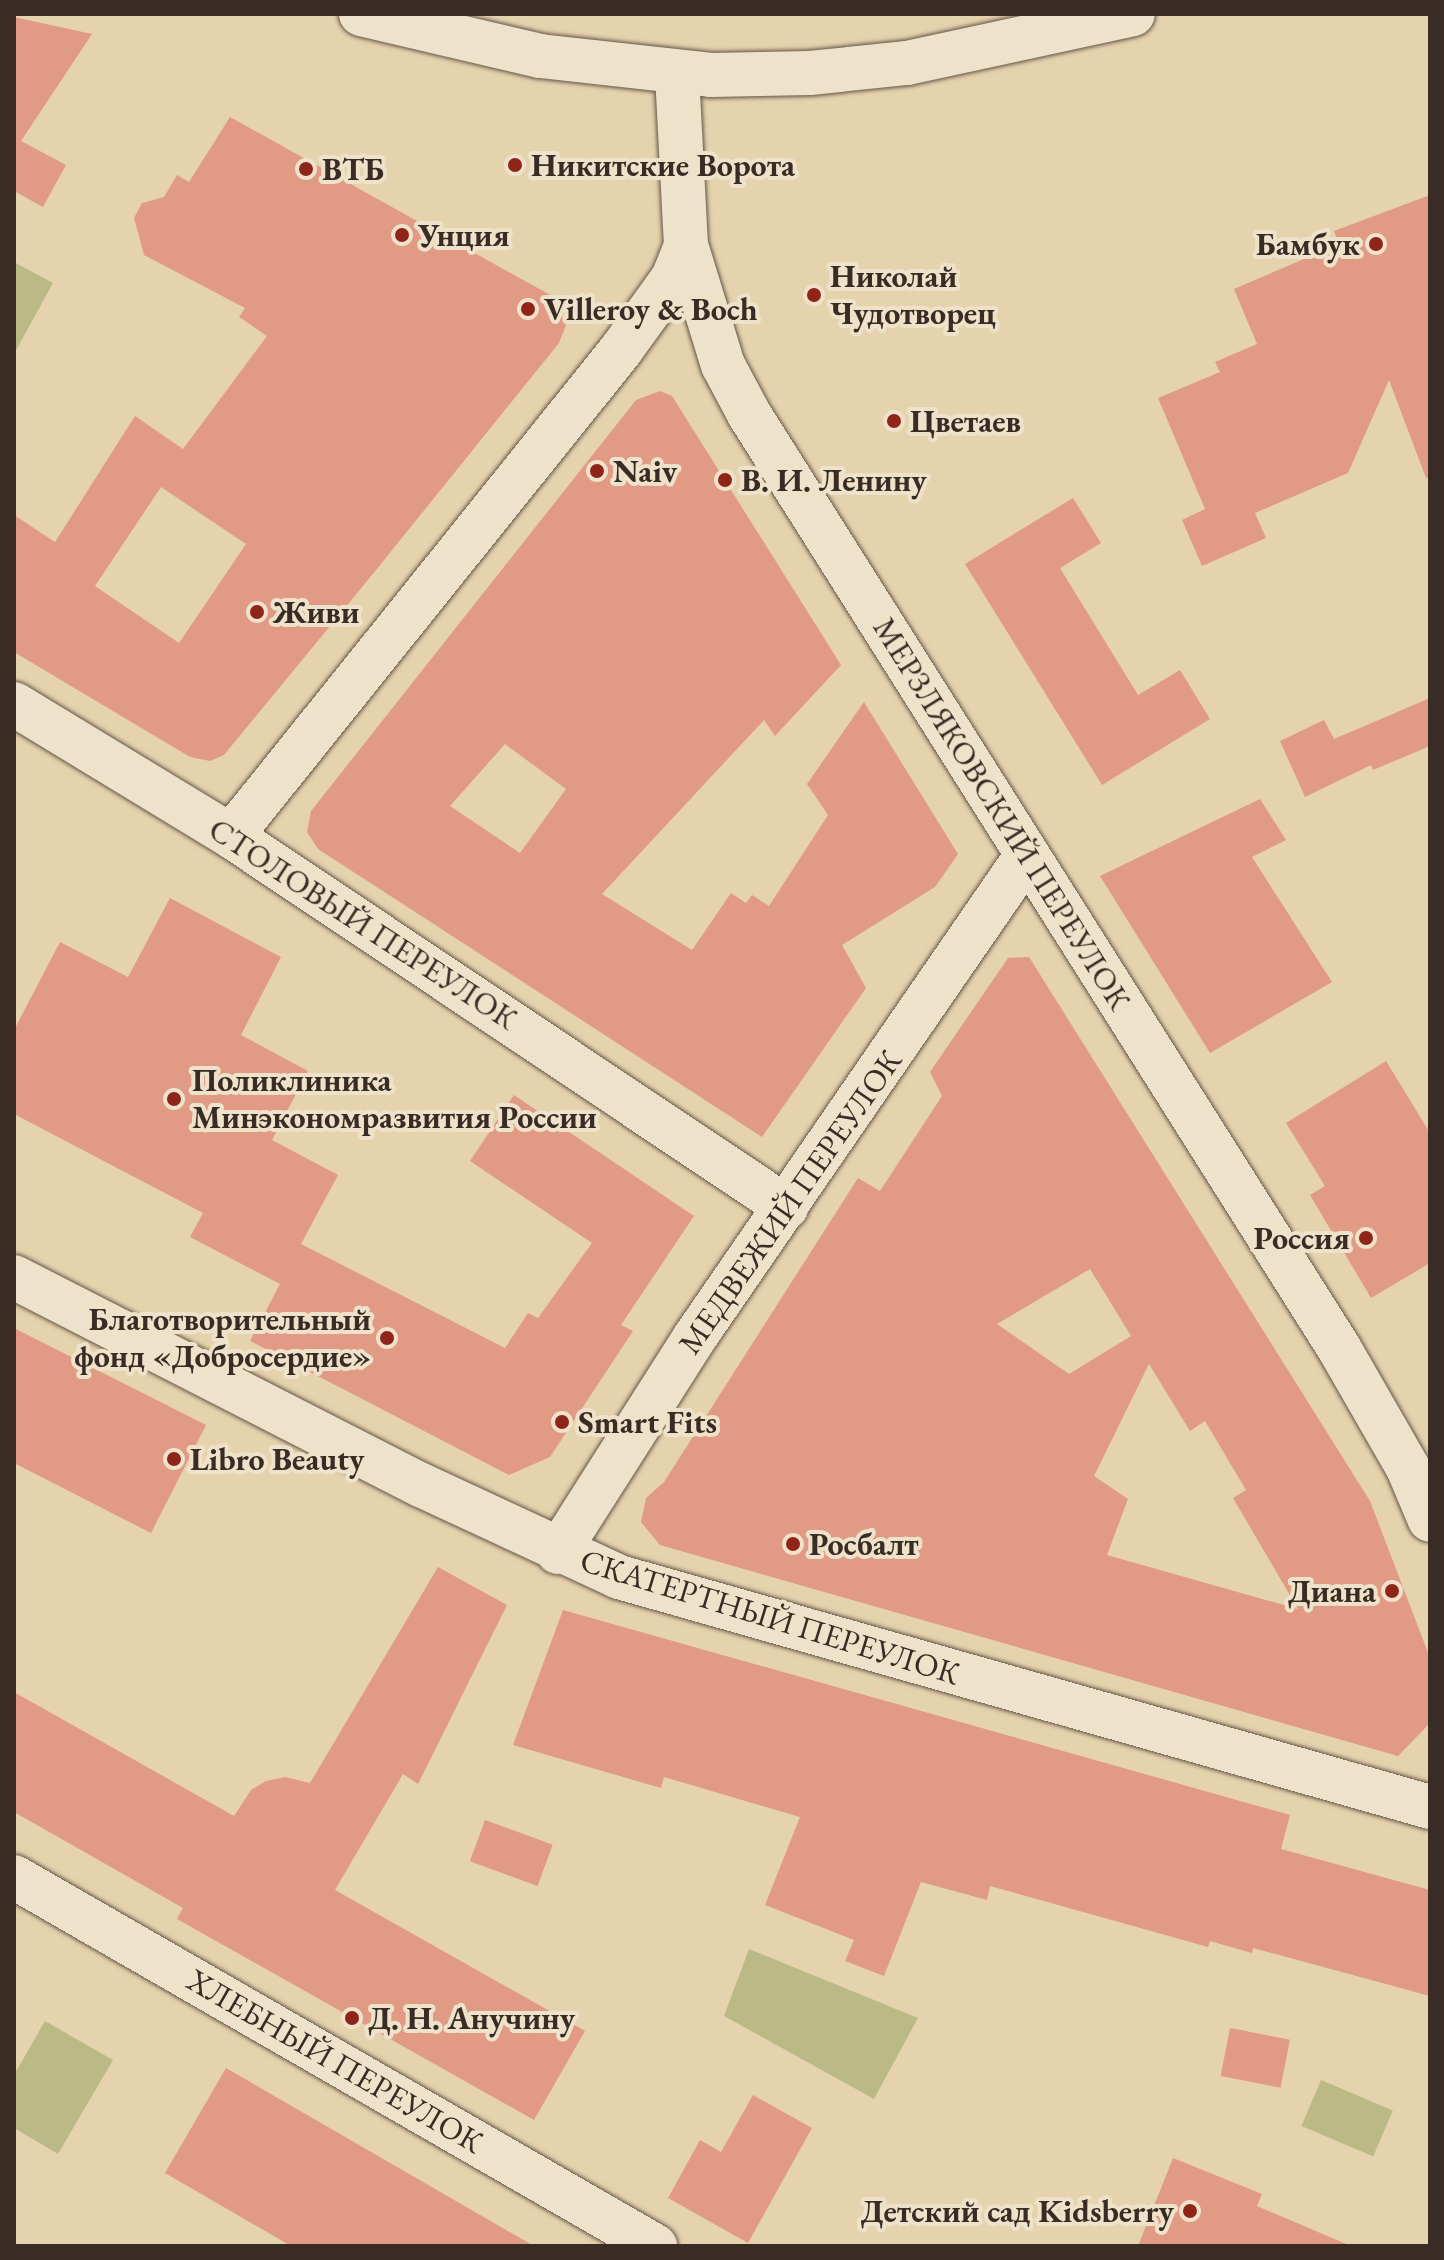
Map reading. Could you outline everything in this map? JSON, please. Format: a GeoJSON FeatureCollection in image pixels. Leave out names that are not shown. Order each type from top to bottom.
{"type":"FeatureCollection","features":[{"type":"Feature","properties":{"kind":"street"},"geometry":{"type":"LineString","coordinates":[[361,14],[540,56],[677,74],[810,73],[907,63],[1133,14]]}},
{"type":"Feature","properties":{"kind":"street","name":"МЕРЗЛЯКОВСКИЙ ПЕРЕУЛОК"},"geometry":{"type":"LineString","coordinates":[[677,74],[686,245],[723,365],[749,414],[1339,1348],[1408,1468],[1430,1520]]}},
{"type":"Feature","properties":{"kind":"street"},"geometry":{"type":"LineString","coordinates":[[231,836],[621,350],[673,278],[686,245]]}},
{"type":"Feature","properties":{"kind":"street","name":"СТОЛОВЫЙ ПЕРЕУЛОК"},"geometry":{"type":"LineString","coordinates":[[14,704],[231,836],[786,1207]]}},
{"type":"Feature","properties":{"kind":"street","name":"МЕДВЕЖИЙ ПЕРЕУЛОК"},"geometry":{"type":"LineString","coordinates":[[558,1552],[695,1337],[1027,855]]}},
{"type":"Feature","properties":{"kind":"street","name":"СКАТЕРТНЫЙ ПЕРЕУЛОК"},"geometry":{"type":"LineString","coordinates":[[14,1277],[558,1552],[619,1577],[1430,1807]]}},
{"type":"Feature","properties":{"kind":"street","name":"ХЛЕБНЫЙ ПЕРЕУЛОК"},"geometry":{"type":"LineString","coordinates":[[14,1877],[655,2246]]}},
{"type":"Feature","properties":{"kind":"shaded area"},"geometry":{"type":"Polygon","coordinates":[[[14,262],[53,283],[14,354],[14,262]]]}},
{"type":"Feature","properties":{"kind":"shaded area"},"geometry":{"type":"Polygon","coordinates":[[[749,1949],[918,2018],[874,2099],[724,2016],[749,1949]]]}},
{"type":"Feature","properties":{"kind":"shaded area"},"geometry":{"type":"Polygon","coordinates":[[[45,2021],[113,2060],[58,2154],[14,2128],[14,2075],[45,2021]]]}},
{"type":"Feature","properties":{"kind":"shaded area"},"geometry":{"type":"Polygon","coordinates":[[[1321,2080],[1393,2110],[1373,2157],[1301,2126],[1321,2080]]]}},
{"type":"Feature","properties":{"kind":"building"},"geometry":{"type":"Polygon","coordinates":[[[14,17],[92,34],[21,141],[66,165],[43,207],[14,191],[14,17]]]}},
{"type":"Feature","properties":{"kind":"building"},"geometry":{"type":"Polygon","coordinates":[[[230,117],[552,296],[566,325],[559,343],[372,575],[224,755],[210,761],[190,757],[14,652],[14,515],[55,542],[135,416],[183,449],[267,336],[239,317],[245,308],[144,255],[134,218],[142,203],[164,197],[177,175],[189,182],[230,117]],[[161,487],[95,586],[179,643],[246,544],[161,487]]]}},
{"type":"Feature","properties":{"kind":"building"},"geometry":{"type":"Polygon","coordinates":[[[1430,195],[1430,477],[1426,478],[1389,380],[1348,473],[1255,513],[1266,538],[1202,566],[1182,520],[1205,509],[1158,398],[1220,372],[1215,362],[1257,344],[1234,289],[1339,244],[1334,231],[1430,195]]]}},
{"type":"Feature","properties":{"kind":"building"},"geometry":{"type":"Polygon","coordinates":[[[660,391],[672,396],[841,665],[775,736],[764,720],[602,894],[692,950],[731,893],[746,903],[752,895],[769,906],[828,815],[807,784],[864,702],[958,854],[935,887],[842,945],[866,988],[762,1137],[318,849],[307,832],[311,811],[636,400],[660,391]],[[505,744],[450,806],[520,853],[566,789],[505,744]]]}},
{"type":"Feature","properties":{"kind":"building"},"geometry":{"type":"Polygon","coordinates":[[[1073,498],[1101,543],[1060,568],[1138,695],[1180,670],[1210,719],[1102,785],[965,564],[1073,498]]]}},
{"type":"Feature","properties":{"kind":"building"},"geometry":{"type":"Polygon","coordinates":[[[1430,698],[1430,746],[1373,770],[1371,765],[1305,797],[1280,741],[1324,720],[1334,739],[1430,698]]]}},
{"type":"Feature","properties":{"kind":"building"},"geometry":{"type":"Polygon","coordinates":[[[1260,799],[1286,840],[1252,857],[1332,982],[1210,1053],[1100,876],[1260,799]]]}},
{"type":"Feature","properties":{"kind":"building"},"geometry":{"type":"Polygon","coordinates":[[[170,898],[281,957],[241,1035],[308,1071],[272,1140],[338,1175],[301,1244],[505,1348],[528,1313],[538,1318],[592,1243],[470,1161],[514,1095],[694,1216],[621,1325],[633,1331],[550,1457],[509,1475],[250,1341],[280,1284],[190,1237],[203,1213],[14,1114],[14,1030],[60,942],[128,977],[170,898]]]}},
{"type":"Feature","properties":{"kind":"building"},"geometry":{"type":"Polygon","coordinates":[[[1029,957],[1370,1501],[1430,1658],[1430,1723],[1398,1756],[660,1545],[641,1522],[646,1498],[664,1482],[858,1178],[880,1191],[942,1096],[930,1072],[1008,958],[1029,957]],[[1090,1269],[997,1324],[1069,1374],[1131,1336],[1090,1269]],[[1149,1364],[1094,1476],[1128,1499],[1107,1555],[1298,1609],[1233,1498],[1246,1490],[1205,1421],[1190,1431],[1149,1364]]]}},
{"type":"Feature","properties":{"kind":"building"},"geometry":{"type":"Polygon","coordinates":[[[1386,1061],[1430,1133],[1430,1263],[1371,1298],[1310,1195],[1325,1186],[1286,1123],[1386,1061]]]}},
{"type":"Feature","properties":{"kind":"building"},"geometry":{"type":"Polygon","coordinates":[[[14,1328],[206,1425],[151,1533],[14,1463],[14,1328]]]}},
{"type":"Feature","properties":{"kind":"building"},"geometry":{"type":"Polygon","coordinates":[[[438,1567],[507,1605],[418,1784],[403,1774],[335,1890],[585,2031],[534,2120],[177,1919],[183,1908],[14,1812],[14,1692],[234,1816],[251,1790],[266,1781],[285,1777],[310,1783],[438,1567]]]}},
{"type":"Feature","properties":{"kind":"building"},"geometry":{"type":"Polygon","coordinates":[[[563,1610],[1290,1815],[1281,1849],[1430,1890],[1430,1996],[1253,1948],[1252,1953],[1210,1941],[1208,1947],[990,1886],[987,1900],[921,1882],[884,1976],[845,1961],[854,1940],[765,1905],[800,1817],[664,1777],[661,1788],[513,1745],[563,1610]]]}},
{"type":"Feature","properties":{"kind":"building"},"geometry":{"type":"Polygon","coordinates":[[[485,1820],[553,1845],[538,1886],[470,1861],[485,1820]]]}},
{"type":"Feature","properties":{"kind":"building"},"geometry":{"type":"Polygon","coordinates":[[[1230,2028],[1290,2040],[1281,2088],[1221,2076],[1230,2028]]]}},
{"type":"Feature","properties":{"kind":"building"},"geometry":{"type":"Polygon","coordinates":[[[226,2068],[534,2246],[291,2246],[165,2173],[226,2068]]]}},
{"type":"Feature","properties":{"kind":"building"},"geometry":{"type":"Polygon","coordinates":[[[753,2095],[812,2128],[748,2243],[668,2198],[700,2140],[721,2152],[753,2095]]]}},
{"type":"Feature","properties":{"kind":"building"},"geometry":{"type":"Polygon","coordinates":[[[1173,2158],[1262,2194],[1257,2206],[1351,2246],[1138,2246],[1173,2158]]]}},
{"type":"Feature","properties":{"kind":"place","name":"Никитские Ворота"},"geometry":{"type":"Point","coordinates":[515,165]}},
{"type":"Feature","properties":{"kind":"place","name":"ВТБ"},"geometry":{"type":"Point","coordinates":[306,169]}},
{"type":"Feature","properties":{"kind":"place","name":"Унция"},"geometry":{"type":"Point","coordinates":[402,235]}},
{"type":"Feature","properties":{"kind":"place","name":"Бамбук"},"geometry":{"type":"Point","coordinates":[1376,244]}},
{"type":"Feature","properties":{"kind":"place","name":"Николай Чудотворец"},"geometry":{"type":"Point","coordinates":[814,295]}},
{"type":"Feature","properties":{"kind":"place","name":"Villeroy & Boch"},"geometry":{"type":"Point","coordinates":[528,309]}},
{"type":"Feature","properties":{"kind":"place","name":"Цветаев"},"geometry":{"type":"Point","coordinates":[894,421]}},
{"type":"Feature","properties":{"kind":"place","name":"Naiv"},"geometry":{"type":"Point","coordinates":[597,471]}},
{"type":"Feature","properties":{"kind":"place","name":"В. И. Ленину"},"geometry":{"type":"Point","coordinates":[725,480]}},
{"type":"Feature","properties":{"kind":"place","name":"Живи"},"geometry":{"type":"Point","coordinates":[257,612]}},
{"type":"Feature","properties":{"kind":"place","name":"Поликлиника Минэкономразвития России"},"geometry":{"type":"Point","coordinates":[174,1099]}},
{"type":"Feature","properties":{"kind":"place","name":"Россия"},"geometry":{"type":"Point","coordinates":[1366,1238]}},
{"type":"Feature","properties":{"kind":"place","name":"Благотворительный фонд «Добросердие»"},"geometry":{"type":"Point","coordinates":[387,1338]}},
{"type":"Feature","properties":{"kind":"place","name":"Smart Fits"},"geometry":{"type":"Point","coordinates":[562,1422]}},
{"type":"Feature","properties":{"kind":"place","name":"Libro Beauty"},"geometry":{"type":"Point","coordinates":[174,1459]}},
{"type":"Feature","properties":{"kind":"place","name":"Росбалт"},"geometry":{"type":"Point","coordinates":[793,1544]}},
{"type":"Feature","properties":{"kind":"place","name":"Диана"},"geometry":{"type":"Point","coordinates":[1392,1591]}},
{"type":"Feature","properties":{"kind":"place","name":"Д. Н. Анучину"},"geometry":{"type":"Point","coordinates":[352,2018]}},
{"type":"Feature","properties":{"kind":"place","name":"Детский сад Kidsberry"},"geometry":{"type":"Point","coordinates":[1190,2211]}}]}
